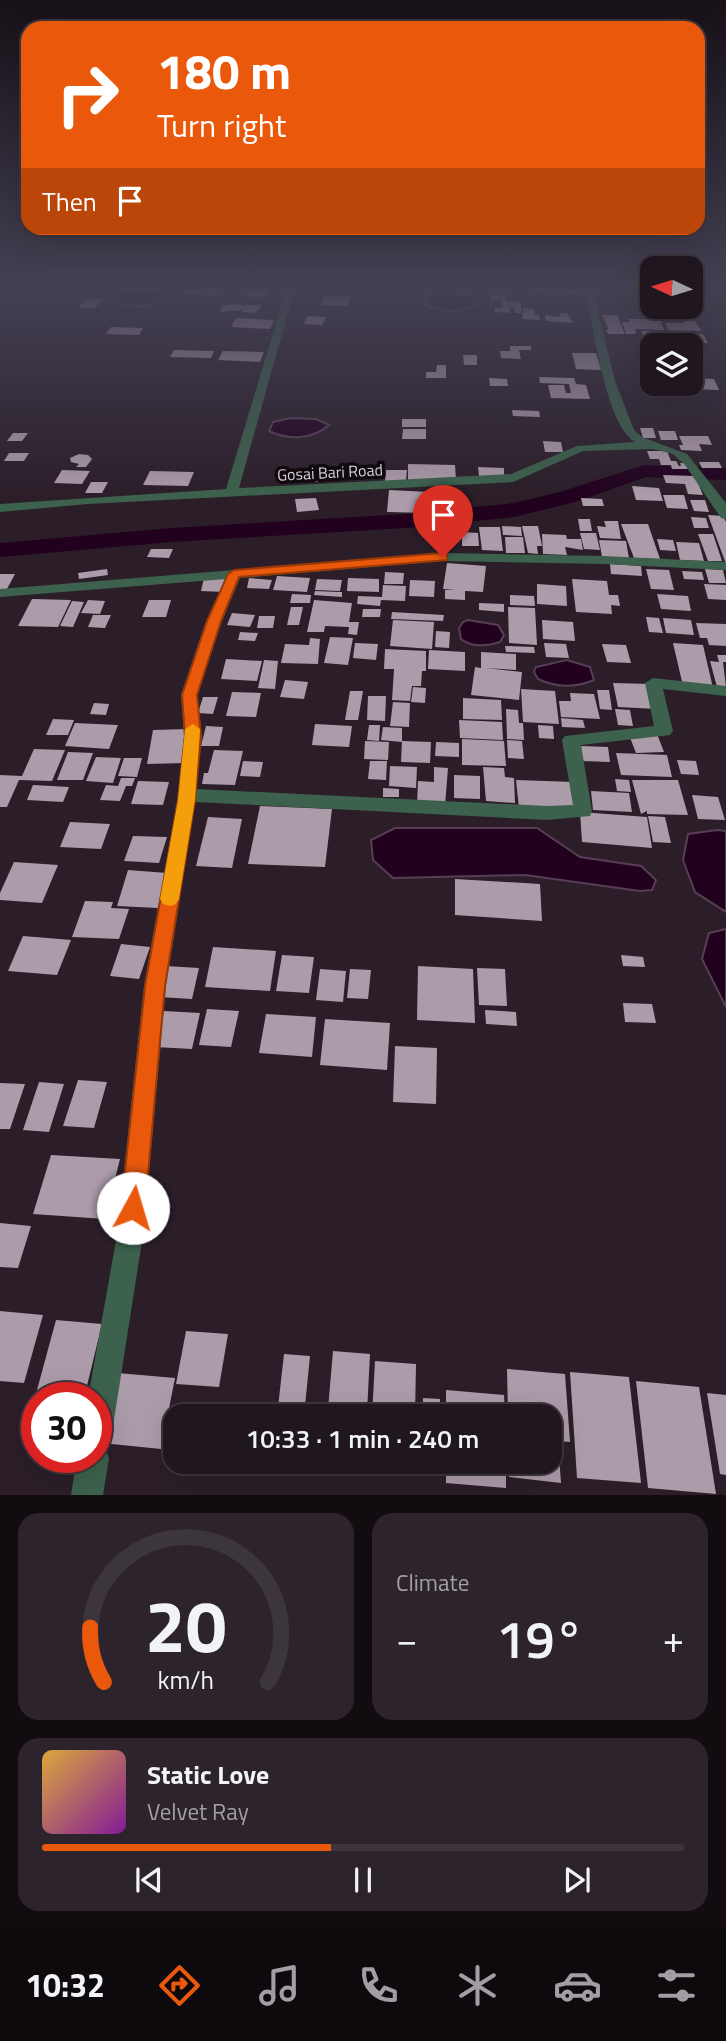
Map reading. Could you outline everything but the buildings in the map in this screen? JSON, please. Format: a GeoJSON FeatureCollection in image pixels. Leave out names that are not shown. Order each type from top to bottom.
{"type":"FeatureCollection","features":[{"type":"Feature","properties":{"kind":"street"},"geometry":{"type":"LineString","coordinates":[[232,493],[270,357]]}},
{"type":"Feature","properties":{"kind":"street"},"geometry":{"type":"LineString","coordinates":[[605,357],[614,391],[630,433],[640,441],[679,453],[695,468],[726,515]]}},
{"type":"Feature","properties":{"kind":"street","name":"Gosai Bari Road"},"geometry":{"type":"LineString","coordinates":[[0,508],[513,478],[559,455],[581,448],[656,445]]}},
{"type":"Feature","properties":{"kind":"street"},"geometry":{"type":"LineString","coordinates":[[0,593],[443,557],[604,560],[726,566]]}},
{"type":"Feature","properties":{"kind":"street"},"geometry":{"type":"LineString","coordinates":[[105,1382],[130,1235],[155,986],[187,794],[193,736],[189,695],[214,621],[234,574]]}},
{"type":"Feature","properties":{"kind":"street"},"geometry":{"type":"LineString","coordinates":[[187,794],[547,813],[583,811],[571,740],[664,731],[653,683],[726,691]]}},
{"type":"Feature","properties":{"kind":"street"},"geometry":{"type":"LineString","coordinates":[[87,1495],[91,1473]]}},
{"type":"Feature","properties":{"kind":"shaded area"},"geometry":{"type":"Polygon","coordinates":[[[291,418],[316,419],[329,425],[315,434],[300,437],[269,431],[273,422],[291,418]]]}},
{"type":"Feature","properties":{"kind":"shaded area"},"geometry":{"type":"Polygon","coordinates":[[[468,620],[498,625],[504,635],[500,642],[470,644],[461,639],[459,628],[468,620]]]}},
{"type":"Feature","properties":{"kind":"shaded area"},"geometry":{"type":"Polygon","coordinates":[[[567,660],[590,667],[594,680],[573,686],[559,685],[538,679],[534,672],[536,667],[567,660]]]}},
{"type":"Feature","properties":{"kind":"shaded area"},"geometry":{"type":"Polygon","coordinates":[[[395,828],[537,828],[580,857],[641,866],[656,880],[652,890],[640,891],[525,875],[393,878],[373,860],[371,840],[395,828]]]}},
{"type":"Feature","properties":{"kind":"shaded area"},"geometry":{"type":"Polygon","coordinates":[[[726,831],[726,912],[695,892],[683,860],[688,834],[726,831]]]}},
{"type":"Feature","properties":{"kind":"shaded area"},"geometry":{"type":"Polygon","coordinates":[[[726,929],[726,1007],[702,959],[709,933],[726,929]]]}},
{"type":"Feature","properties":{"kind":"waterway"},"geometry":{"type":"LineString","coordinates":[[0,550],[172,535],[406,521],[514,510],[567,497],[644,471],[726,474]]}},
{"type":"Feature","properties":{"kind":"slow traffic"},"geometry":{"type":"LineString","coordinates":[[170,899],[186,800],[193,729]]}},
{"type":"Feature","properties":{"kind":"route"},"geometry":{"type":"LineString","coordinates":[[133,1208],[155,986],[186,800],[193,736],[189,695],[214,621],[234,574],[443,557]]}}]}
